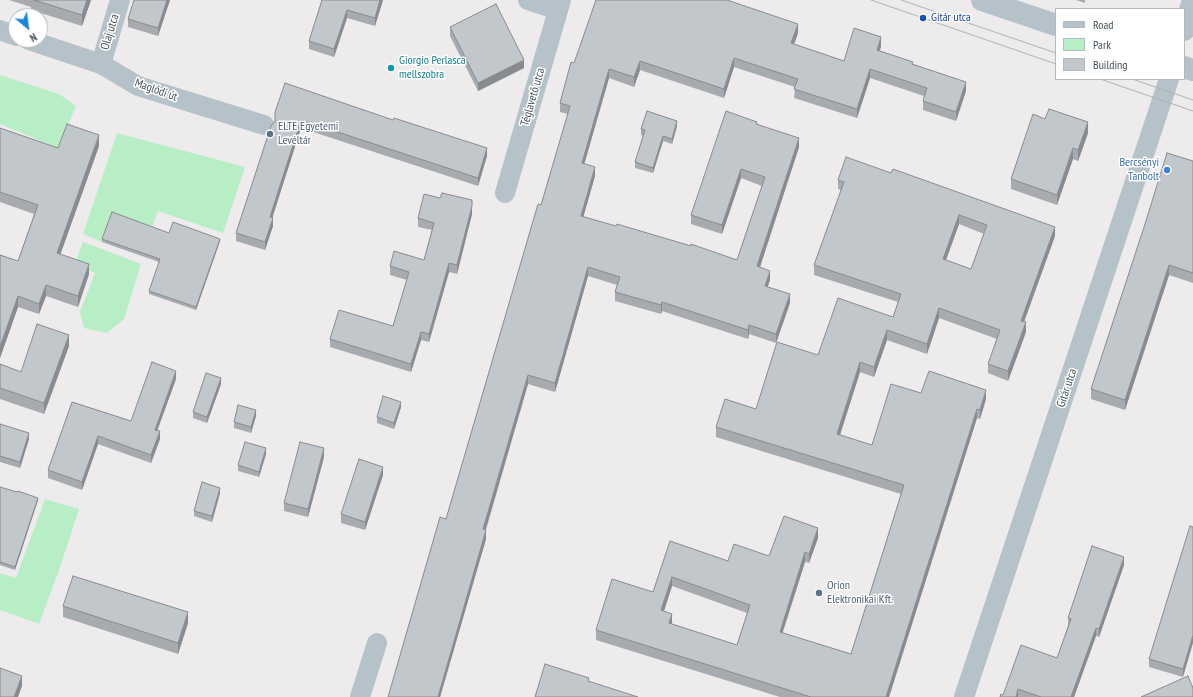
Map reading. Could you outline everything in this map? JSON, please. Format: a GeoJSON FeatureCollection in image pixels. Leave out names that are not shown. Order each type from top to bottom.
{"type":"FeatureCollection","features":[{"type":"Feature","properties":{"kind":"street","name":"Olaj utca"},"geometry":{"type":"LineString","coordinates":[[101,64],[120,0]]}},
{"type":"Feature","properties":{"kind":"street"},"geometry":{"type":"LineString","coordinates":[[528,0],[560,5]]}},
{"type":"Feature","properties":{"kind":"street"},"geometry":{"type":"LineString","coordinates":[[982,0],[1055,24]]}},
{"type":"Feature","properties":{"kind":"street"},"geometry":{"type":"LineString","coordinates":[[1185,27],[1193,0]]}},
{"type":"Feature","properties":{"kind":"street","name":"Téglavető utca"},"geometry":{"type":"LineString","coordinates":[[505,193],[560,5]]}},
{"type":"Feature","properties":{"kind":"street","name":"Maglódi út"},"geometry":{"type":"LineString","coordinates":[[48,46],[101,64],[138,86],[264,125]]}},
{"type":"Feature","properties":{"kind":"street","name":"Gitár utca"},"geometry":{"type":"LineString","coordinates":[[964,697],[1169,80]]}},
{"type":"Feature","properties":{"kind":"street"},"geometry":{"type":"LineString","coordinates":[[360,697],[376,643]]}},
{"type":"Feature","properties":{"kind":"green space"},"geometry":{"type":"Polygon","coordinates":[[[0,75],[59,94],[76,106],[58,148],[0,124],[0,75]]]}},
{"type":"Feature","properties":{"kind":"green space"},"geometry":{"type":"Polygon","coordinates":[[[117,133],[245,167],[223,233],[158,211],[151,229],[112,215],[102,242],[83,234],[117,133]]]}},
{"type":"Feature","properties":{"kind":"green space"},"geometry":{"type":"Polygon","coordinates":[[[83,242],[141,264],[124,319],[107,333],[84,328],[80,312],[95,273],[75,264],[83,242]]]}},
{"type":"Feature","properties":{"kind":"green space"},"geometry":{"type":"Polygon","coordinates":[[[45,499],[79,509],[39,624],[0,610],[0,573],[16,578],[45,499]]]}},
{"type":"Feature","properties":{"kind":"building"},"geometry":{"type":"Polygon","coordinates":[[[34,0],[87,0],[82,15],[34,0]]]}},
{"type":"Feature","properties":{"kind":"building"},"geometry":{"type":"Polygon","coordinates":[[[134,0],[167,0],[158,28],[128,19],[134,0]]]}},
{"type":"Feature","properties":{"kind":"building"},"geometry":{"type":"Polygon","coordinates":[[[322,0],[380,0],[375,18],[347,10],[334,49],[309,41],[322,0]]]}},
{"type":"Feature","properties":{"kind":"building"},"geometry":{"type":"Polygon","coordinates":[[[596,0],[727,0],[798,24],[791,43],[844,61],[854,28],[881,37],[877,50],[913,62],[912,64],[966,82],[956,112],[923,101],[927,88],[870,69],[857,109],[794,89],[798,79],[734,58],[724,89],[640,61],[634,77],[609,69],[582,163],[595,167],[581,216],[616,226],[617,224],[691,246],[691,244],[737,260],[765,177],[741,169],[722,225],[691,215],[726,111],[757,122],[756,124],[799,138],[757,266],[770,271],[765,286],[790,294],[776,334],[749,325],[748,330],[662,302],[661,305],[615,292],[620,277],[588,267],[555,383],[528,375],[483,529],[486,530],[438,697],[388,697],[440,517],[446,519],[538,204],[541,205],[570,106],[560,103],[571,62],[574,63],[596,0]]]}},
{"type":"Feature","properties":{"kind":"building"},"geometry":{"type":"Polygon","coordinates":[[[496,4],[524,60],[478,83],[450,27],[496,4]]]}},
{"type":"Feature","properties":{"kind":"building"},"geometry":{"type":"Polygon","coordinates":[[[285,83],[393,120],[394,118],[487,148],[478,178],[301,120],[270,217],[273,218],[265,242],[236,233],[271,126],[275,121],[275,112],[285,83]]]}},
{"type":"Feature","properties":{"kind":"building"},"geometry":{"type":"Polygon","coordinates":[[[1049,109],[1088,122],[1078,150],[1073,148],[1057,195],[1011,179],[1033,114],[1045,119],[1049,109]]]}},
{"type":"Feature","properties":{"kind":"building"},"geometry":{"type":"Polygon","coordinates":[[[647,111],[677,121],[672,139],[663,136],[653,168],[635,162],[645,130],[641,129],[647,111]]]}},
{"type":"Feature","properties":{"kind":"building"},"geometry":{"type":"Polygon","coordinates":[[[67,124],[99,135],[57,253],[89,264],[78,296],[46,285],[39,304],[18,296],[0,347],[0,255],[18,261],[38,205],[0,192],[0,128],[58,148],[67,124]]]}},
{"type":"Feature","properties":{"kind":"building"},"geometry":{"type":"Polygon","coordinates":[[[1167,153],[1193,161],[1193,273],[1169,265],[1125,400],[1091,389],[1167,153]]]}},
{"type":"Feature","properties":{"kind":"building"},"geometry":{"type":"Polygon","coordinates":[[[846,157],[891,173],[893,169],[1055,227],[1021,321],[1026,322],[1008,371],[988,364],[1000,330],[939,308],[927,344],[887,330],[874,367],[860,362],[837,434],[872,445],[891,384],[921,393],[929,371],[986,390],[980,410],[977,409],[886,697],[811,697],[596,630],[612,579],[653,592],[670,541],[728,561],[734,544],[769,556],[784,516],[818,528],[809,554],[805,552],[780,632],[851,654],[904,485],[716,427],[725,399],[756,409],[777,342],[818,355],[838,298],[893,317],[901,294],[814,265],[844,182],[838,180],[846,157]],[[959,215],[943,259],[971,269],[987,225],[959,215]],[[672,577],[661,610],[672,614],[669,623],[737,645],[750,605],[672,577]]]}},
{"type":"Feature","properties":{"kind":"building"},"geometry":{"type":"Polygon","coordinates":[[[442,193],[472,200],[472,206],[457,265],[449,263],[429,334],[421,332],[411,364],[330,339],[339,310],[393,326],[409,272],[390,266],[394,251],[424,260],[434,223],[418,218],[424,194],[440,198],[442,193]]]}},
{"type":"Feature","properties":{"kind":"building"},"geometry":{"type":"Polygon","coordinates":[[[112,212],[169,233],[173,222],[220,239],[196,307],[149,291],[160,259],[102,239],[112,212]]]}},
{"type":"Feature","properties":{"kind":"building"},"geometry":{"type":"Polygon","coordinates":[[[37,324],[69,335],[44,403],[0,388],[0,364],[21,372],[37,324]]]}},
{"type":"Feature","properties":{"kind":"building"},"geometry":{"type":"Polygon","coordinates":[[[152,362],[176,371],[155,430],[160,431],[151,455],[98,436],[82,482],[48,470],[72,402],[131,421],[152,362]]]}},
{"type":"Feature","properties":{"kind":"building"},"geometry":{"type":"Polygon","coordinates":[[[206,373],[221,378],[207,417],[193,412],[206,373]]]}},
{"type":"Feature","properties":{"kind":"building"},"geometry":{"type":"Polygon","coordinates":[[[383,396],[401,402],[394,423],[377,417],[383,396]]]}},
{"type":"Feature","properties":{"kind":"building"},"geometry":{"type":"Polygon","coordinates":[[[238,405],[256,410],[251,427],[234,422],[238,405]]]}},
{"type":"Feature","properties":{"kind":"building"},"geometry":{"type":"Polygon","coordinates":[[[0,424],[29,433],[20,462],[0,456],[0,424]]]}},
{"type":"Feature","properties":{"kind":"building"},"geometry":{"type":"Polygon","coordinates":[[[245,442],[266,448],[259,472],[238,465],[245,442]]]}},
{"type":"Feature","properties":{"kind":"building"},"geometry":{"type":"Polygon","coordinates":[[[300,442],[324,448],[308,509],[284,503],[300,442]]]}},
{"type":"Feature","properties":{"kind":"building"},"geometry":{"type":"Polygon","coordinates":[[[359,459],[383,467],[365,522],[341,514],[359,459]]]}},
{"type":"Feature","properties":{"kind":"building"},"geometry":{"type":"Polygon","coordinates":[[[202,482],[220,488],[212,516],[194,511],[202,482]]]}},
{"type":"Feature","properties":{"kind":"building"},"geometry":{"type":"Polygon","coordinates":[[[0,487],[38,498],[15,567],[0,562],[0,487]]]}},
{"type":"Feature","properties":{"kind":"building"},"geometry":{"type":"Polygon","coordinates":[[[1190,526],[1193,527],[1193,635],[1183,669],[1149,659],[1190,526]]]}},
{"type":"Feature","properties":{"kind":"building"},"geometry":{"type":"Polygon","coordinates":[[[1092,546],[1124,557],[1099,629],[1096,628],[1071,697],[1041,697],[1018,689],[1016,697],[1000,697],[1001,694],[1003,695],[1021,645],[1057,658],[1071,619],[1068,618],[1092,546]]]}},
{"type":"Feature","properties":{"kind":"building"},"geometry":{"type":"Polygon","coordinates":[[[73,576],[188,612],[178,643],[63,606],[73,576]]]}},
{"type":"Feature","properties":{"kind":"building"},"geometry":{"type":"Polygon","coordinates":[[[545,664],[589,678],[588,681],[638,697],[535,697],[545,664]]]}},
{"type":"Feature","properties":{"kind":"building"},"geometry":{"type":"Polygon","coordinates":[[[0,668],[22,676],[14,697],[0,697],[0,668]]]}},
{"type":"Feature","properties":{"kind":"building"},"geometry":{"type":"Polygon","coordinates":[[[1188,676],[1193,688],[1193,697],[1141,697],[1188,676]]]}},
{"type":"Feature","properties":{"kind":"tram line"},"geometry":{"type":"LineString","coordinates":[[871,0],[1055,64]]}},
{"type":"Feature","properties":{"kind":"tram line"},"geometry":{"type":"LineString","coordinates":[[901,0],[1055,53]]}},
{"type":"Feature","properties":{"kind":"tram line"},"geometry":{"type":"LineString","coordinates":[[1103,80],[1193,111]]}},
{"type":"Feature","properties":{"kind":"tram line"},"geometry":{"type":"LineString","coordinates":[[1135,80],[1193,100]]}},
{"type":"Feature","properties":{"kind":"place","name":"Gitár utca"},"geometry":{"type":"Point","coordinates":[923,18]}},
{"type":"Feature","properties":{"kind":"place","name":"Giorgio Perlasca mellszobra"},"geometry":{"type":"Point","coordinates":[391,68]}},
{"type":"Feature","properties":{"kind":"place","name":"ELTE Egyetemi Levéltár"},"geometry":{"type":"Point","coordinates":[270,134]}},
{"type":"Feature","properties":{"kind":"place","name":"Bercsényi Tanbolt"},"geometry":{"type":"Point","coordinates":[1167,170]}},
{"type":"Feature","properties":{"kind":"place","name":"Orion Elektronikai Kft."},"geometry":{"type":"Point","coordinates":[819,593]}}]}
